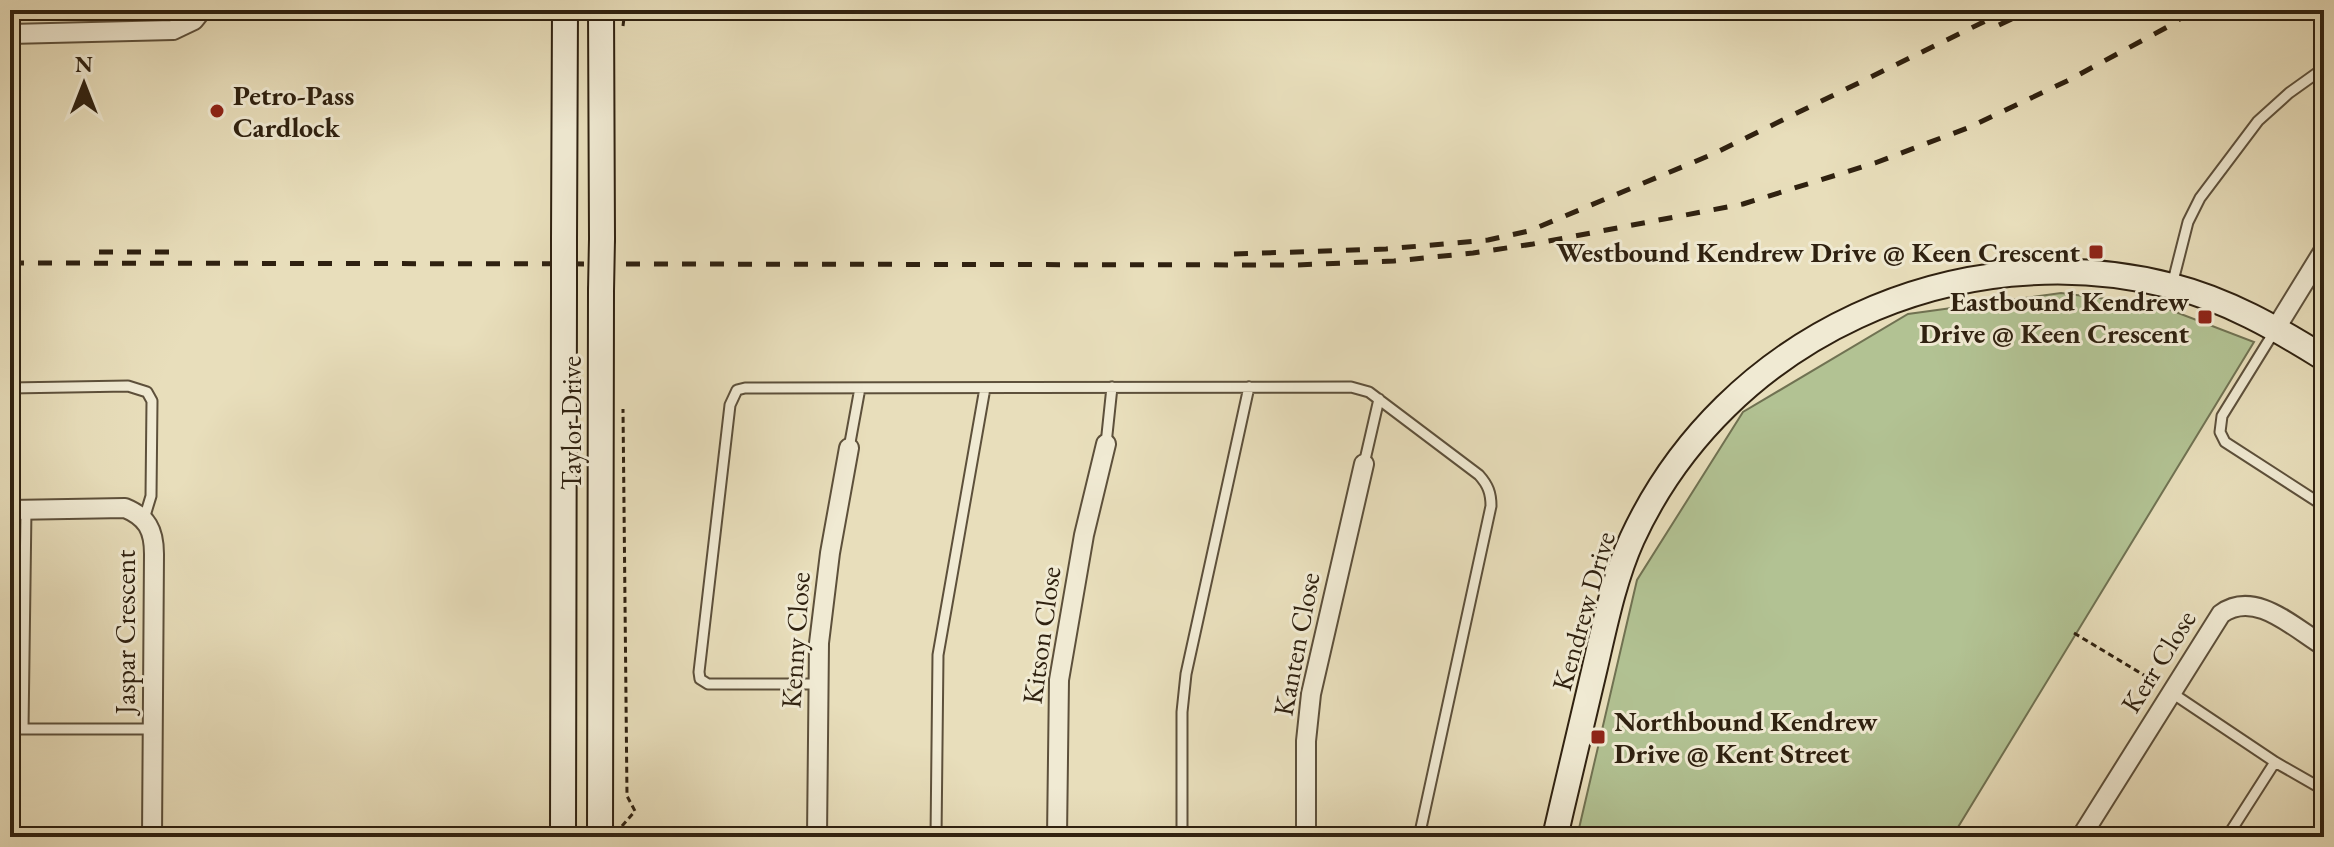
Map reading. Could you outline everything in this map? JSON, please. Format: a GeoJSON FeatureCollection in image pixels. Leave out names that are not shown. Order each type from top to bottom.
{"type":"FeatureCollection","features":[{"type":"Feature","properties":{"kind":"main road","name":"Taylor Drive"},"geometry":{"type":"LineString","coordinates":[[563,837],[565,10]]}},
{"type":"Feature","properties":{"kind":"main road","name":"Taylor Drive"},"geometry":{"type":"LineString","coordinates":[[601,10],[601,291],[610,832]]}},
{"type":"Feature","properties":{"kind":"main road","name":"Kendrew Drive"},"geometry":{"type":"LineString","coordinates":[[1555,837],[1606,619],[1632,539],[1680,460],[1740,394],[1780,361],[1822,333],[1865,311],[1955,281],[2004,273],[2062,272],[2116,275],[2172,286],[2238,310],[2276,328],[2324,358]]}},
{"type":"Feature","properties":{"kind":"street"},"geometry":{"type":"LineString","coordinates":[[10,34],[173,30],[194,20],[202,10]]}},
{"type":"Feature","properties":{"kind":"street"},"geometry":{"type":"LineString","coordinates":[[2276,328],[2324,250]]}},
{"type":"Feature","properties":{"kind":"street","name":"Kitson Close"},"geometry":{"type":"LineString","coordinates":[[1057,837],[1059,680],[1084,535],[1106,444]]}},
{"type":"Feature","properties":{"kind":"street","name":"Kenny Close"},"geometry":{"type":"LineString","coordinates":[[817,837],[816,684],[824,593],[849,448]]}},
{"type":"Feature","properties":{"kind":"street","name":"Kanten Close"},"geometry":{"type":"LineString","coordinates":[[1306,837],[1306,741],[1311,694],[1364,464]]}},
{"type":"Feature","properties":{"kind":"street","name":"Jaspar Crescent"},"geometry":{"type":"LineString","coordinates":[[18,510],[125,508],[144,519],[154,539],[152,837]]}},
{"type":"Feature","properties":{"kind":"street","name":"Kerr Close"},"geometry":{"type":"LineString","coordinates":[[2081,837],[2166,689],[2221,614],[2230,608],[2253,605],[2324,646]]}},
{"type":"Feature","properties":{"kind":"lane"},"geometry":{"type":"LineString","coordinates":[[2172,286],[2188,222],[2200,198],[2258,121],[2289,93],[2324,68]]}},
{"type":"Feature","properties":{"kind":"lane"},"geometry":{"type":"LineString","coordinates":[[2276,328],[2222,416],[2221,437],[2324,506]]}},
{"type":"Feature","properties":{"kind":"lane"},"geometry":{"type":"LineString","coordinates":[[10,388],[128,386],[147,392],[152,401],[152,485],[144,519]]}},
{"type":"Feature","properties":{"kind":"lane"},"geometry":{"type":"LineString","coordinates":[[1106,444],[1112,387]]}},
{"type":"Feature","properties":{"kind":"lane"},"geometry":{"type":"LineString","coordinates":[[1182,837],[1182,712],[1186,674],[1249,387]]}},
{"type":"Feature","properties":{"kind":"lane"},"geometry":{"type":"LineString","coordinates":[[849,448],[860,388]]}},
{"type":"Feature","properties":{"kind":"lane"},"geometry":{"type":"LineString","coordinates":[[936,837],[938,655],[985,388]]}},
{"type":"Feature","properties":{"kind":"lane"},"geometry":{"type":"LineString","coordinates":[[816,684],[708,684],[700,679],[730,405],[737,390],[1361,389],[1379,399],[1479,475],[1491,497],[1419,837]]}},
{"type":"Feature","properties":{"kind":"lane"},"geometry":{"type":"LineString","coordinates":[[1364,464],[1379,399]]}},
{"type":"Feature","properties":{"kind":"lane"},"geometry":{"type":"LineString","coordinates":[[18,510],[23,729]]}},
{"type":"Feature","properties":{"kind":"lane"},"geometry":{"type":"LineString","coordinates":[[2166,689],[2275,762],[2324,790]]}},
{"type":"Feature","properties":{"kind":"lane"},"geometry":{"type":"LineString","coordinates":[[10,729],[153,729]]}},
{"type":"Feature","properties":{"kind":"lane"},"geometry":{"type":"LineString","coordinates":[[2227,837],[2275,762]]}},
{"type":"Feature","properties":{"kind":"path"},"geometry":{"type":"LineString","coordinates":[[610,832],[635,811],[627,796],[623,409]]}},
{"type":"Feature","properties":{"kind":"path"},"geometry":{"type":"LineString","coordinates":[[2074,633],[2166,689]]}},
{"type":"Feature","properties":{"kind":"green space"},"geometry":{"type":"Polygon","coordinates":[[[2061,293],[2160,306],[2254,342],[1952,837],[1577,837],[1637,580],[1743,412],[1908,314],[2061,293]]]}},
{"type":"Feature","properties":{"kind":"railway"},"geometry":{"type":"LineString","coordinates":[[1234,254],[1386,249],[1488,240],[1529,231],[1713,154],[2008,10]]}},
{"type":"Feature","properties":{"kind":"railway"},"geometry":{"type":"LineString","coordinates":[[1999,25],[2031,10]]}},
{"type":"Feature","properties":{"kind":"railway"},"geometry":{"type":"LineString","coordinates":[[10,263],[1295,265],[1394,261],[1473,253],[1743,204],[1875,163],[1970,127],[2067,81],[2193,10]]}},
{"type":"Feature","properties":{"kind":"railway"},"geometry":{"type":"LineString","coordinates":[[99,252],[183,252]]}},
{"type":"Feature","properties":{"kind":"place","name":"Petro-Pass Cardlock"},"geometry":{"type":"Point","coordinates":[217,111]}},
{"type":"Feature","properties":{"kind":"place","name":"Westbound Kendrew Drive @ Keen Crescent"},"geometry":{"type":"Point","coordinates":[2096,252]}},
{"type":"Feature","properties":{"kind":"place","name":"Eastbound Kendrew Drive @ Keen Crescent"},"geometry":{"type":"Point","coordinates":[2205,317]}},
{"type":"Feature","properties":{"kind":"place","name":"Northbound Kendrew Drive @ Kent Street"},"geometry":{"type":"Point","coordinates":[1598,737]}}]}
